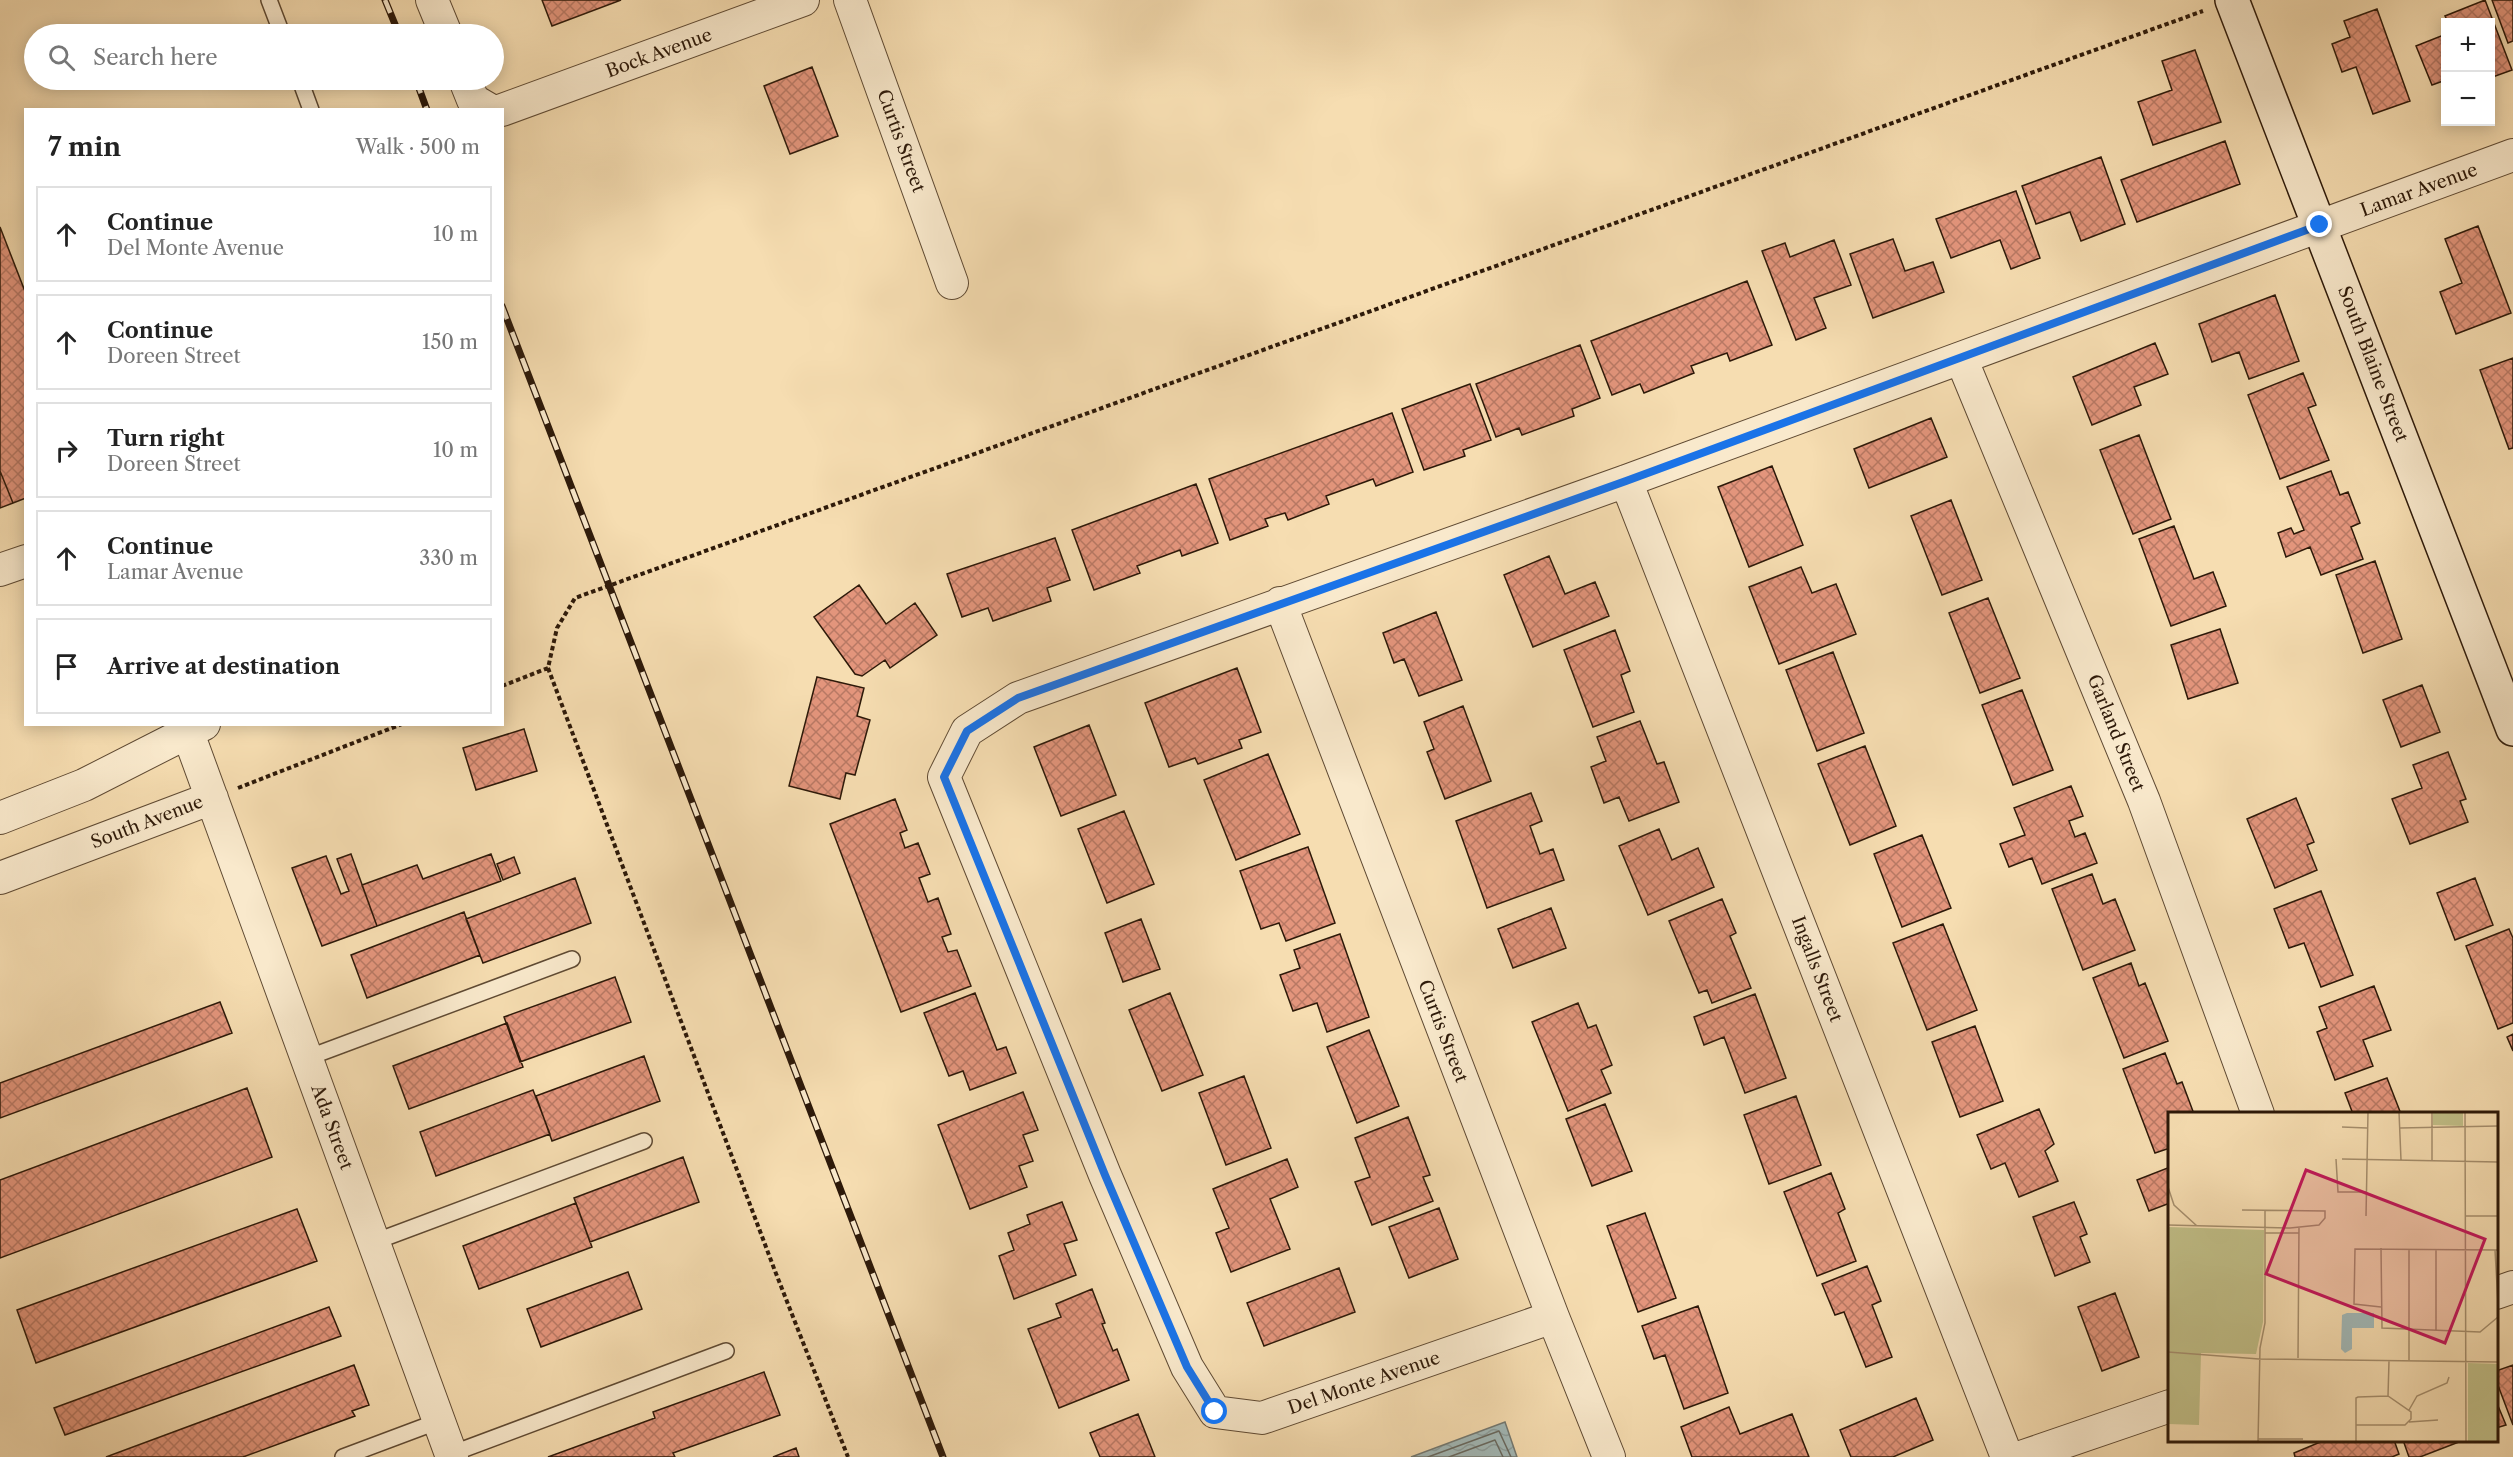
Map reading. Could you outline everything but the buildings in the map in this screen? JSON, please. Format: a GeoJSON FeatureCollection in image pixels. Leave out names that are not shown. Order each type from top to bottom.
{"type":"FeatureCollection","features":[{"type":"Feature","properties":{"kind":"street"},"geometry":{"type":"LineString","coordinates":[[432,0],[442,24]]}},
{"type":"Feature","properties":{"kind":"street","name":"Bock Avenue"},"geometry":{"type":"LineString","coordinates":[[504,109],[802,0]]}},
{"type":"Feature","properties":{"kind":"street","name":"Curtis Street"},"geometry":{"type":"LineString","coordinates":[[850,0],[952,283]]}},
{"type":"Feature","properties":{"kind":"street","name":"South Blaine Street"},"geometry":{"type":"LineString","coordinates":[[2232,0],[2513,729]]}},
{"type":"Feature","properties":{"kind":"street"},"geometry":{"type":"LineString","coordinates":[[469,90],[473,100],[500,108]]}},
{"type":"Feature","properties":{"kind":"street","name":"Lamar Avenue"},"geometry":{"type":"LineString","coordinates":[[1192,1375],[1105,1175],[944,777],[967,731],[1018,698],[1626,481],[2513,155]]}},
{"type":"Feature","properties":{"kind":"street","name":"Garland Street"},"geometry":{"type":"LineString","coordinates":[[1961,358],[2144,801],[2258,1112]]}},
{"type":"Feature","properties":{"kind":"street","name":"Ingalls Street"},"geometry":{"type":"LineString","coordinates":[[1626,481],[2007,1457]]}},
{"type":"Feature","properties":{"kind":"street"},"geometry":{"type":"LineString","coordinates":[[0,570],[24,562]]}},
{"type":"Feature","properties":{"kind":"street","name":"Curtis Street"},"geometry":{"type":"LineString","coordinates":[[1280,603],[1553,1317],[1609,1457]]}},
{"type":"Feature","properties":{"kind":"street"},"geometry":{"type":"LineString","coordinates":[[0,818],[84,784],[196,728]]}},
{"type":"Feature","properties":{"kind":"street","name":"South Avenue"},"geometry":{"type":"LineString","coordinates":[[0,878],[212,798],[196,728]]}},
{"type":"Feature","properties":{"kind":"street","name":"Ada Street"},"geometry":{"type":"LineString","coordinates":[[212,798],[452,1455]]}},
{"type":"Feature","properties":{"kind":"street"},"geometry":{"type":"LineString","coordinates":[[2498,1292],[2513,1287]]}},
{"type":"Feature","properties":{"kind":"street","name":"Del Monte Avenue"},"geometry":{"type":"LineString","coordinates":[[1192,1375],[1215,1412],[1262,1418],[1553,1317]]}},
{"type":"Feature","properties":{"kind":"street"},"geometry":{"type":"LineString","coordinates":[[2021,1457],[2168,1406]]}},
{"type":"Feature","properties":{"kind":"lane"},"geometry":{"type":"LineString","coordinates":[[269,0],[278,24]]}},
{"type":"Feature","properties":{"kind":"lane"},"geometry":{"type":"LineString","coordinates":[[304,90],[310,108]]}},
{"type":"Feature","properties":{"kind":"lane"},"geometry":{"type":"LineString","coordinates":[[307,1058],[572,958]]}},
{"type":"Feature","properties":{"kind":"lane"},"geometry":{"type":"LineString","coordinates":[[374,1242],[644,1141]]}},
{"type":"Feature","properties":{"kind":"lane"},"geometry":{"type":"LineString","coordinates":[[452,1455],[726,1351]]}},
{"type":"Feature","properties":{"kind":"lane"},"geometry":{"type":"LineString","coordinates":[[343,1457],[440,1421]]}},
{"type":"Feature","properties":{"kind":"path"},"geometry":{"type":"LineString","coordinates":[[848,1457],[548,668],[557,628],[575,597],[2232,0]]}},
{"type":"Feature","properties":{"kind":"path"},"geometry":{"type":"LineString","coordinates":[[504,685],[548,668]]}},
{"type":"Feature","properties":{"kind":"path"},"geometry":{"type":"LineString","coordinates":[[212,798],[397,726]]}},
{"type":"Feature","properties":{"kind":"water"},"geometry":{"type":"Polygon","coordinates":[[[1505,1422],[1517,1457],[1411,1457],[1505,1422]]]}},
{"type":"Feature","properties":{"kind":"railway"},"geometry":{"type":"LineString","coordinates":[[385,0],[395,24]]}},
{"type":"Feature","properties":{"kind":"railway"},"geometry":{"type":"LineString","coordinates":[[420,90],[426,108]]}},
{"type":"Feature","properties":{"kind":"railway"},"geometry":{"type":"LineString","coordinates":[[504,311],[943,1457]]}},
{"type":"Feature","properties":{"kind":"route"},"geometry":{"type":"LineString","coordinates":[[1215,1412],[1187,1367],[1105,1175],[944,777],[967,731],[1018,698],[1626,481],[2320,225]]}}]}
